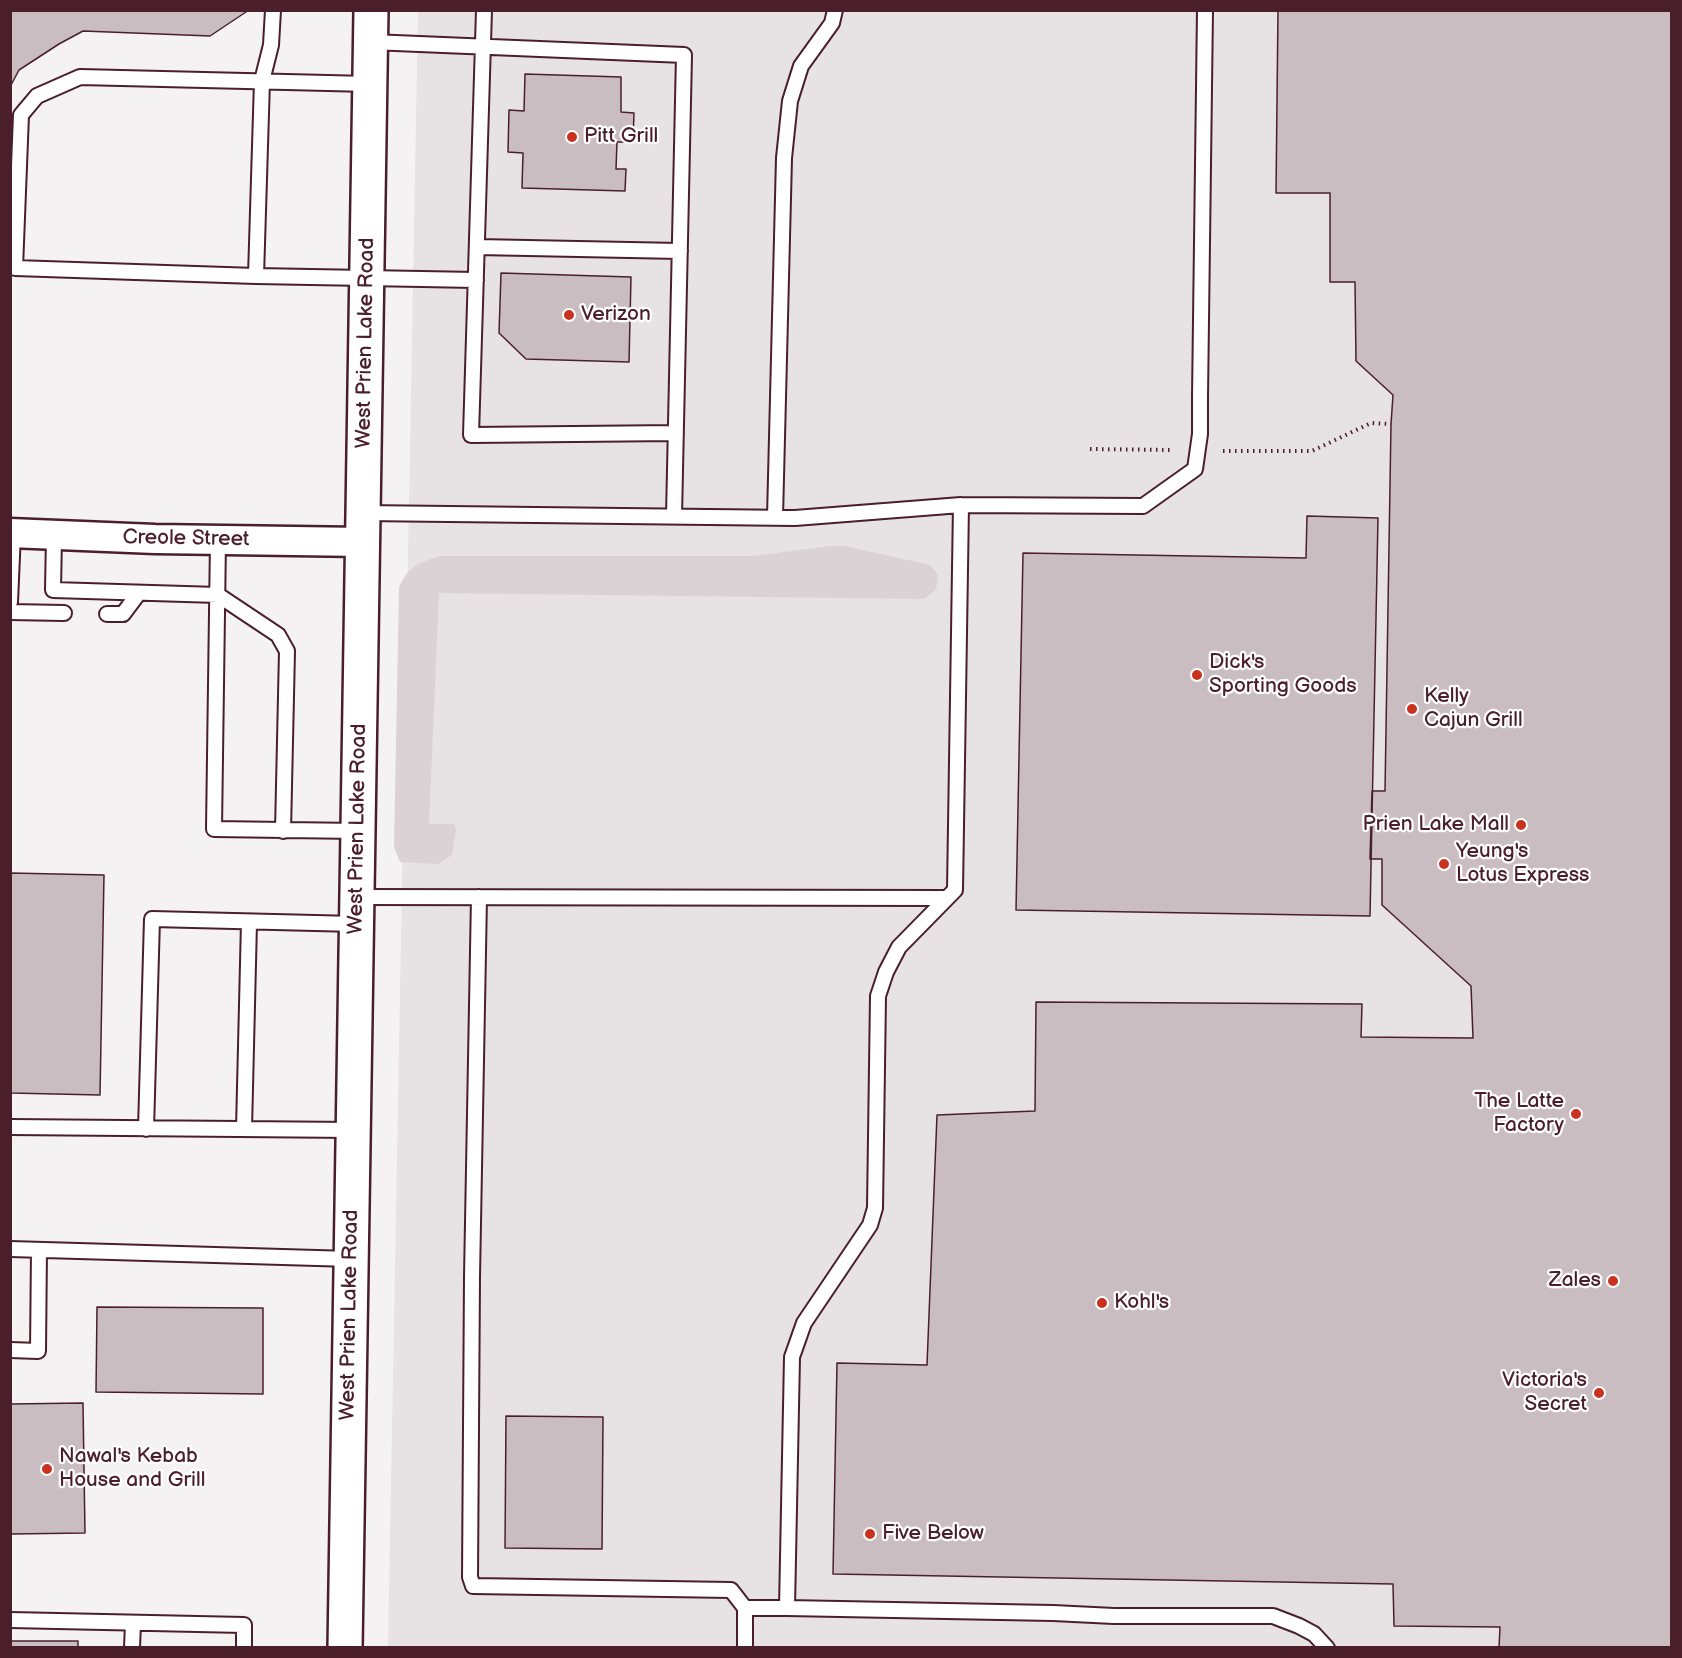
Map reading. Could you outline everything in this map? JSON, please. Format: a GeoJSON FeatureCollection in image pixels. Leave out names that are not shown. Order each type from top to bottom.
{"type":"FeatureCollection","features":[{"type":"Feature","properties":{"kind":"street","name":"West Prien Lake Road"},"geometry":{"type":"LineString","coordinates":[[345,1647],[371,26]]}},
{"type":"Feature","properties":{"kind":"street","name":"Creole Street"},"geometry":{"type":"LineString","coordinates":[[12,533],[218,540],[363,527]]}},
{"type":"Feature","properties":{"kind":"lane"},"geometry":{"type":"LineString","coordinates":[[256,276],[262,81],[271,45],[273,10]]}},
{"type":"Feature","properties":{"kind":"lane"},"geometry":{"type":"LineString","coordinates":[[484,10],[471,435],[676,433]]}},
{"type":"Feature","properties":{"kind":"lane"},"geometry":{"type":"LineString","coordinates":[[775,517],[784,158],[790,101],[801,66],[832,23],[835,10]]}},
{"type":"Feature","properties":{"kind":"lane"},"geometry":{"type":"LineString","coordinates":[[363,527],[675,516],[807,517],[961,505],[1143,506],[1195,470],[1198,450],[1205,10]]}},
{"type":"Feature","properties":{"kind":"lane"},"geometry":{"type":"LineString","coordinates":[[371,26],[483,47],[684,55],[675,516]]}},
{"type":"Feature","properties":{"kind":"lane"},"geometry":{"type":"LineString","coordinates":[[370,84],[80,76],[37,96],[21,115],[13,268],[476,280]]}},
{"type":"Feature","properties":{"kind":"lane"},"geometry":{"type":"LineString","coordinates":[[477,247],[680,251]]}},
{"type":"Feature","properties":{"kind":"lane"},"geometry":{"type":"LineString","coordinates":[[787,1608],[792,1357],[804,1323],[870,1225],[875,1208],[878,996],[886,972],[898,947],[955,890],[961,505]]}},
{"type":"Feature","properties":{"kind":"lane"},"geometry":{"type":"LineString","coordinates":[[10,602],[12,533]]}},
{"type":"Feature","properties":{"kind":"lane"},"geometry":{"type":"LineString","coordinates":[[10,612],[58,613],[52,590],[54,536]]}},
{"type":"Feature","properties":{"kind":"lane"},"geometry":{"type":"LineString","coordinates":[[218,540],[214,829],[357,831]]}},
{"type":"Feature","properties":{"kind":"lane"},"geometry":{"type":"LineString","coordinates":[[52,590],[218,595],[278,635],[287,651],[284,831]]}},
{"type":"Feature","properties":{"kind":"lane"},"geometry":{"type":"LineString","coordinates":[[107,614],[123,614],[138,594]]}},
{"type":"Feature","properties":{"kind":"lane"},"geometry":{"type":"LineString","coordinates":[[146,1129],[152,919],[249,922],[479,897],[947,898]]}},
{"type":"Feature","properties":{"kind":"lane"},"geometry":{"type":"LineString","coordinates":[[479,897],[471,1402],[471,1576],[473,1586],[731,1590],[745,1608],[745,1647]]}},
{"type":"Feature","properties":{"kind":"lane"},"geometry":{"type":"LineString","coordinates":[[244,1129],[249,922]]}},
{"type":"Feature","properties":{"kind":"lane"},"geometry":{"type":"LineString","coordinates":[[10,1127],[353,1130]]}},
{"type":"Feature","properties":{"kind":"lane"},"geometry":{"type":"LineString","coordinates":[[10,1249],[351,1259]]}},
{"type":"Feature","properties":{"kind":"lane"},"geometry":{"type":"LineString","coordinates":[[10,1350],[38,1351],[39,1250]]}},
{"type":"Feature","properties":{"kind":"lane"},"geometry":{"type":"LineString","coordinates":[[745,1608],[1041,1612],[1114,1616],[1273,1616],[1314,1634],[1327,1647]]}},
{"type":"Feature","properties":{"kind":"lane"},"geometry":{"type":"LineString","coordinates":[[10,1620],[244,1625],[243,1647]]}},
{"type":"Feature","properties":{"kind":"lane"},"geometry":{"type":"LineString","coordinates":[[132,1647],[133,1623]]}},
{"type":"Feature","properties":{"kind":"path"},"geometry":{"type":"LineString","coordinates":[[1090,449],[1312,451],[1371,423],[1391,424]]}},
{"type":"Feature","properties":{"kind":"shaded area"},"geometry":{"type":"Polygon","coordinates":[[[418,11],[1671,11],[1671,1647],[388,1647],[418,11]]]}},
{"type":"Feature","properties":{"kind":"shaded area"},"geometry":{"type":"Polygon","coordinates":[[[845,546],[930,565],[938,575],[936,590],[924,599],[439,593],[429,824],[454,824],[456,829],[452,855],[438,864],[400,862],[394,847],[399,588],[406,575],[415,567],[440,556],[753,556],[845,546]]]}},
{"type":"Feature","properties":{"kind":"building"},"geometry":{"type":"Polygon","coordinates":[[[10,10],[249,10],[210,36],[83,31],[19,70],[10,87],[10,10]]]}},
{"type":"Feature","properties":{"kind":"building","name":"Prien Lake Mall"},"geometry":{"type":"Polygon","coordinates":[[[1278,10],[1672,10],[1672,1648],[1499,1648],[1500,1627],[1394,1626],[1393,1584],[833,1574],[837,1363],[927,1365],[937,1115],[1035,1111],[1036,1002],[1362,1004],[1361,1037],[1473,1038],[1471,986],[1382,905],[1382,859],[1370,859],[1372,791],[1385,791],[1393,395],[1356,361],[1355,282],[1330,282],[1330,193],[1276,193],[1278,10]]]}},
{"type":"Feature","properties":{"kind":"building"},"geometry":{"type":"Polygon","coordinates":[[[525,74],[621,77],[621,112],[634,113],[633,142],[617,142],[616,169],[626,169],[625,191],[522,188],[523,153],[508,152],[509,110],[524,111],[525,74]]]}},
{"type":"Feature","properties":{"kind":"building"},"geometry":{"type":"Polygon","coordinates":[[[501,273],[631,277],[629,362],[526,359],[499,333],[501,273]]]}},
{"type":"Feature","properties":{"kind":"building","name":"Dick's Sporting Goods"},"geometry":{"type":"Polygon","coordinates":[[[1307,516],[1378,518],[1370,916],[1016,910],[1023,553],[1306,558],[1307,516]]]}},
{"type":"Feature","properties":{"kind":"building"},"geometry":{"type":"Polygon","coordinates":[[[10,873],[104,875],[100,1095],[10,1093],[10,873]]]}},
{"type":"Feature","properties":{"kind":"building"},"geometry":{"type":"Polygon","coordinates":[[[97,1307],[263,1308],[263,1394],[96,1392],[97,1307]]]}},
{"type":"Feature","properties":{"kind":"building","name":"Nawal's Kebab House and Grill"},"geometry":{"type":"Polygon","coordinates":[[[83,1403],[85,1533],[10,1534],[10,1404],[83,1403]]]}},
{"type":"Feature","properties":{"kind":"building"},"geometry":{"type":"Polygon","coordinates":[[[506,1416],[603,1417],[602,1549],[505,1548],[506,1416]]]}},
{"type":"Feature","properties":{"kind":"building"},"geometry":{"type":"Polygon","coordinates":[[[10,1641],[78,1641],[78,1648],[10,1648],[10,1641]]]}},
{"type":"Feature","properties":{"kind":"place","name":"Pitt Grill"},"geometry":{"type":"Point","coordinates":[572,137]}},
{"type":"Feature","properties":{"kind":"place","name":"Verizon"},"geometry":{"type":"Point","coordinates":[569,315]}},
{"type":"Feature","properties":{"kind":"place","name":"Dick's Sporting Goods"},"geometry":{"type":"Point","coordinates":[1197,675]}},
{"type":"Feature","properties":{"kind":"place","name":"Kelly Cajun Grill"},"geometry":{"type":"Point","coordinates":[1412,709]}},
{"type":"Feature","properties":{"kind":"place","name":"Prien Lake Mall"},"geometry":{"type":"Point","coordinates":[1521,825]}},
{"type":"Feature","properties":{"kind":"place","name":"Yeung's Lotus Express"},"geometry":{"type":"Point","coordinates":[1444,864]}},
{"type":"Feature","properties":{"kind":"place","name":"The Latte Factory"},"geometry":{"type":"Point","coordinates":[1576,1114]}},
{"type":"Feature","properties":{"kind":"place","name":"Zales"},"geometry":{"type":"Point","coordinates":[1613,1281]}},
{"type":"Feature","properties":{"kind":"place","name":"Kohl's"},"geometry":{"type":"Point","coordinates":[1102,1303]}},
{"type":"Feature","properties":{"kind":"place","name":"Victoria's Secret"},"geometry":{"type":"Point","coordinates":[1599,1393]}},
{"type":"Feature","properties":{"kind":"place","name":"Nawal's Kebab House and Grill"},"geometry":{"type":"Point","coordinates":[47,1469]}},
{"type":"Feature","properties":{"kind":"place","name":"Five Below"},"geometry":{"type":"Point","coordinates":[870,1534]}}]}
